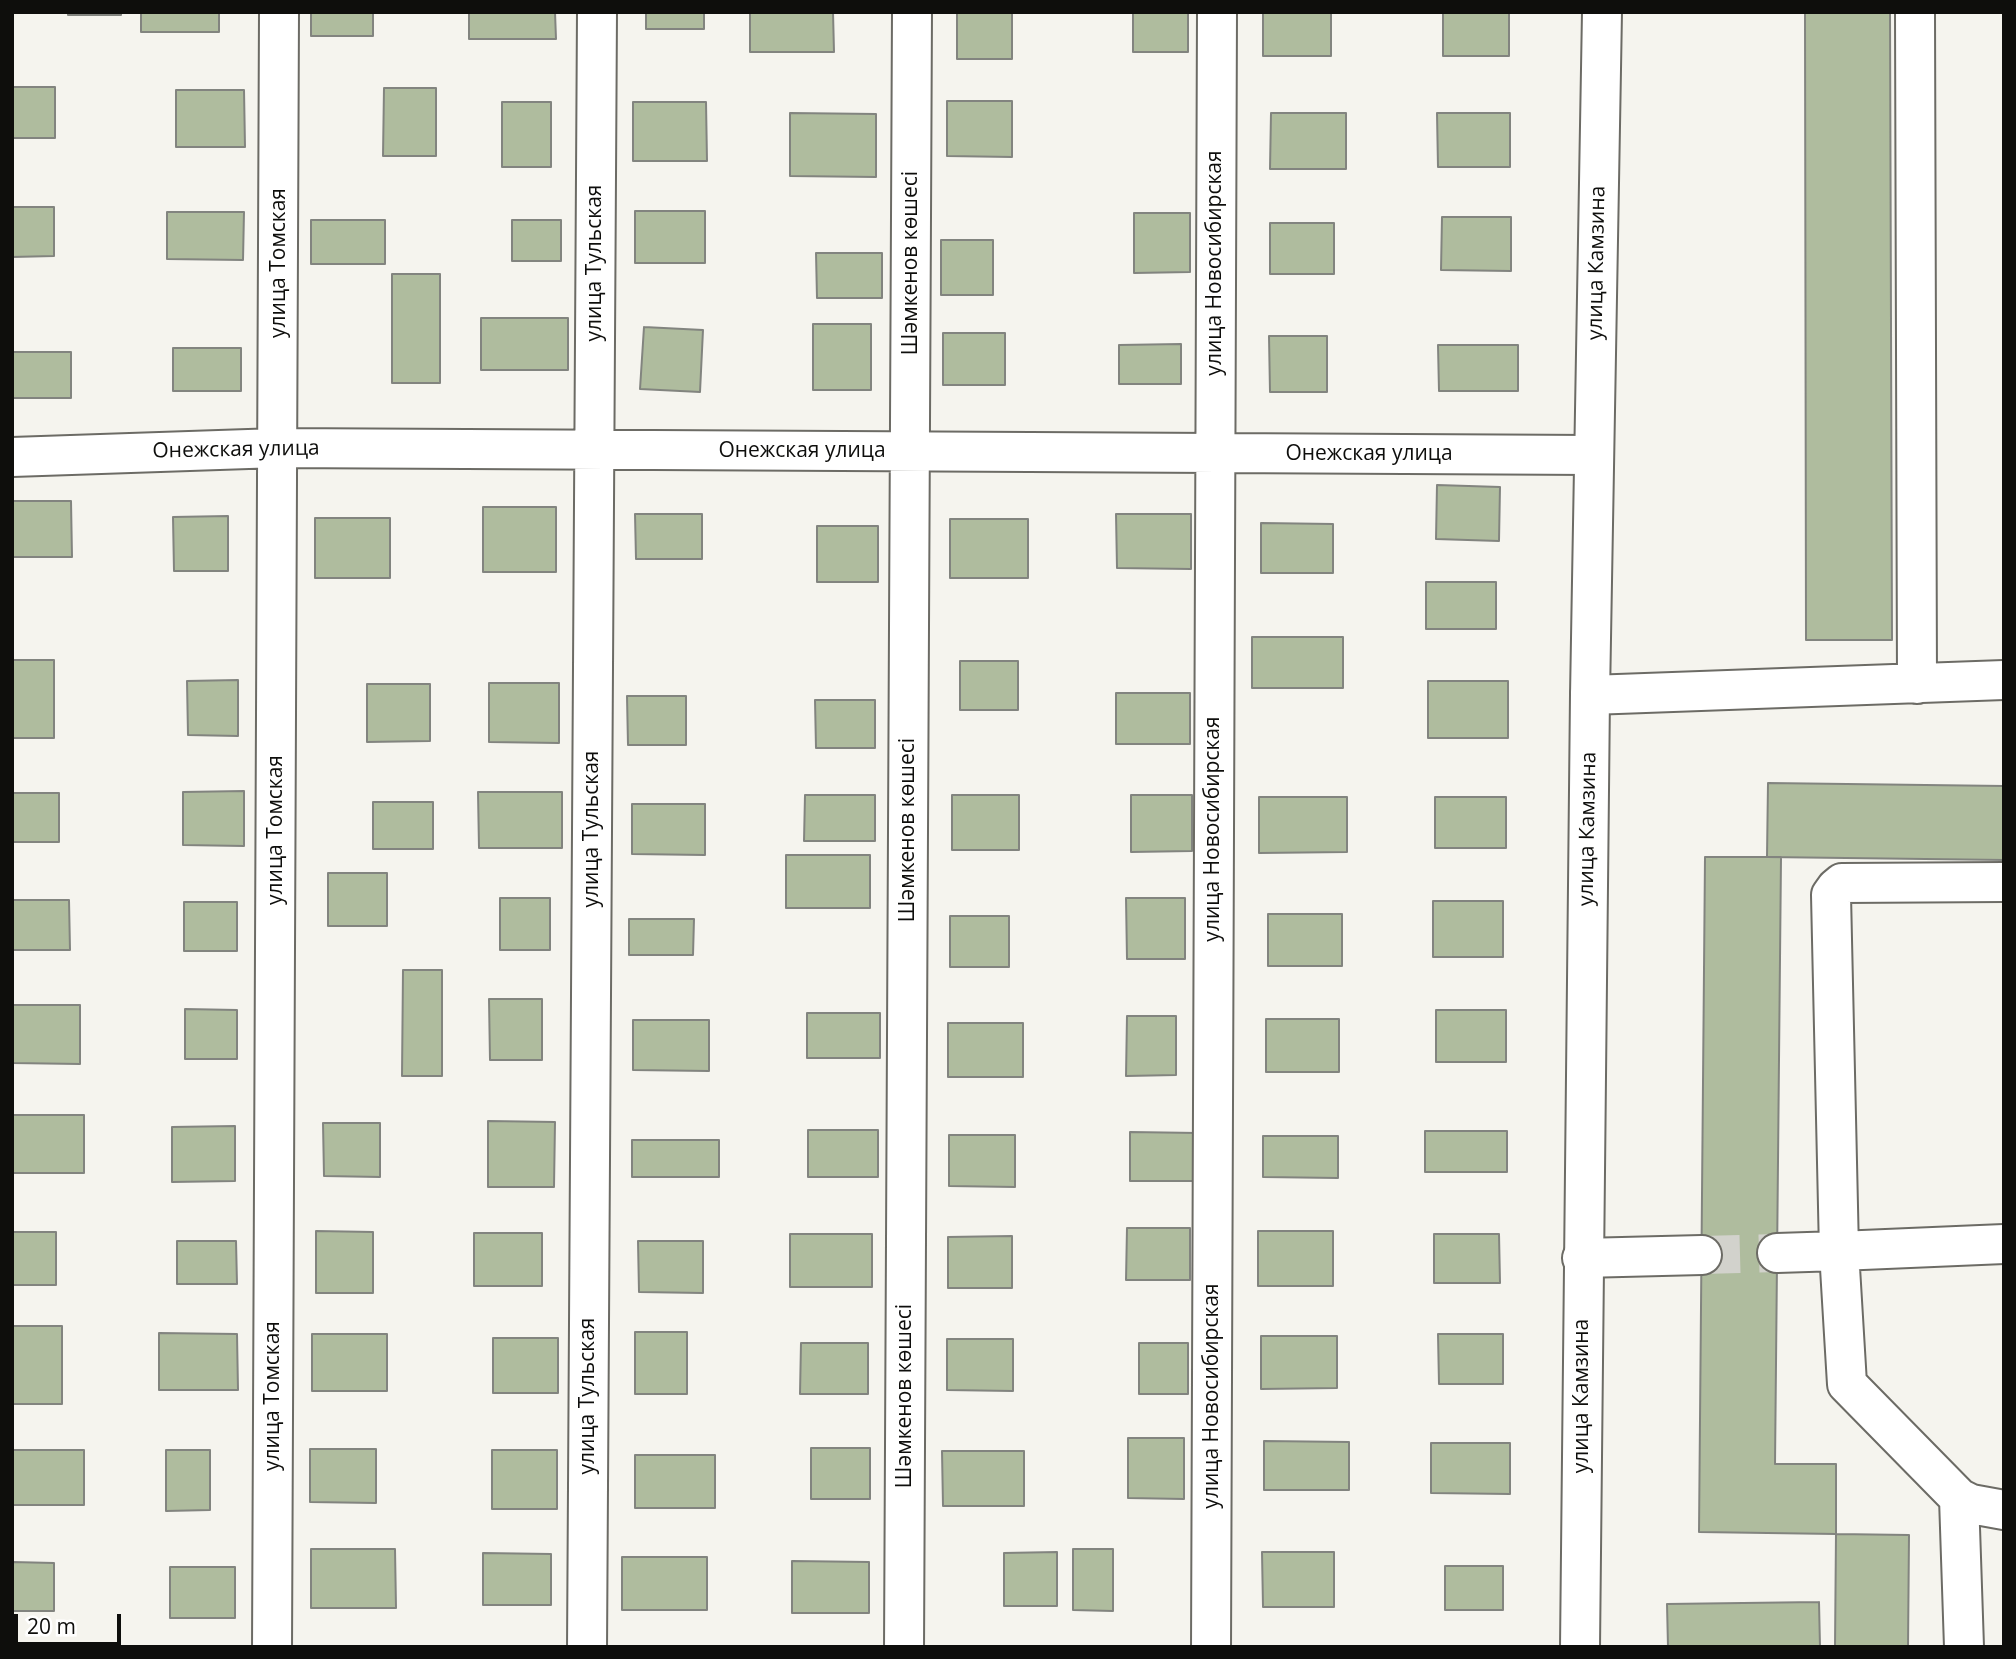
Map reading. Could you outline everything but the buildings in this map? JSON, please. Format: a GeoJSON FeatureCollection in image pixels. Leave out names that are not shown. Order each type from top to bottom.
{"type":"FeatureCollection","features":[{"type":"Feature","properties":{"kind":"street","name":"улица Томская"},"geometry":{"type":"LineString","coordinates":[[272,1647],[279,12]]}},
{"type":"Feature","properties":{"kind":"street","name":"улица Тульская"},"geometry":{"type":"LineString","coordinates":[[587,1647],[597,12]]}},
{"type":"Feature","properties":{"kind":"street","name":"Шәмкенов көшесі"},"geometry":{"type":"LineString","coordinates":[[904,1647],[912,12]]}},
{"type":"Feature","properties":{"kind":"street","name":"улица Новосибирская"},"geometry":{"type":"LineString","coordinates":[[1211,1647],[1217,12]]}},
{"type":"Feature","properties":{"kind":"street","name":"улица Камзина"},"geometry":{"type":"LineString","coordinates":[[1580,1647],[1593,455],[1602,12]]}},
{"type":"Feature","properties":{"kind":"street"},"geometry":{"type":"LineString","coordinates":[[1915,12],[1917,684]]}},
{"type":"Feature","properties":{"kind":"street","name":"Онежская улица"},"geometry":{"type":"LineString","coordinates":[[12,457],[278,448],[1593,455]]}},
{"type":"Feature","properties":{"kind":"street"},"geometry":{"type":"LineString","coordinates":[[1590,695],[2004,680]]}},
{"type":"Feature","properties":{"kind":"street"},"geometry":{"type":"LineString","coordinates":[[2004,882],[1842,883],[1832,895],[1839,1251],[1847,1384],[1959,1498],[1971,1504],[2004,1510]]}},
{"type":"Feature","properties":{"kind":"street"},"geometry":{"type":"LineString","coordinates":[[1777,1254],[2004,1244]]}},
{"type":"Feature","properties":{"kind":"street"},"geometry":{"type":"LineString","coordinates":[[1583,1258],[1702,1255]]}},
{"type":"Feature","properties":{"kind":"street"},"geometry":{"type":"LineString","coordinates":[[1959,1498],[1964,1647]]}},
{"type":"Feature","properties":{"kind":"tunnel"},"geometry":{"type":"LineString","coordinates":[[1702,1255],[1777,1253]]}}]}
